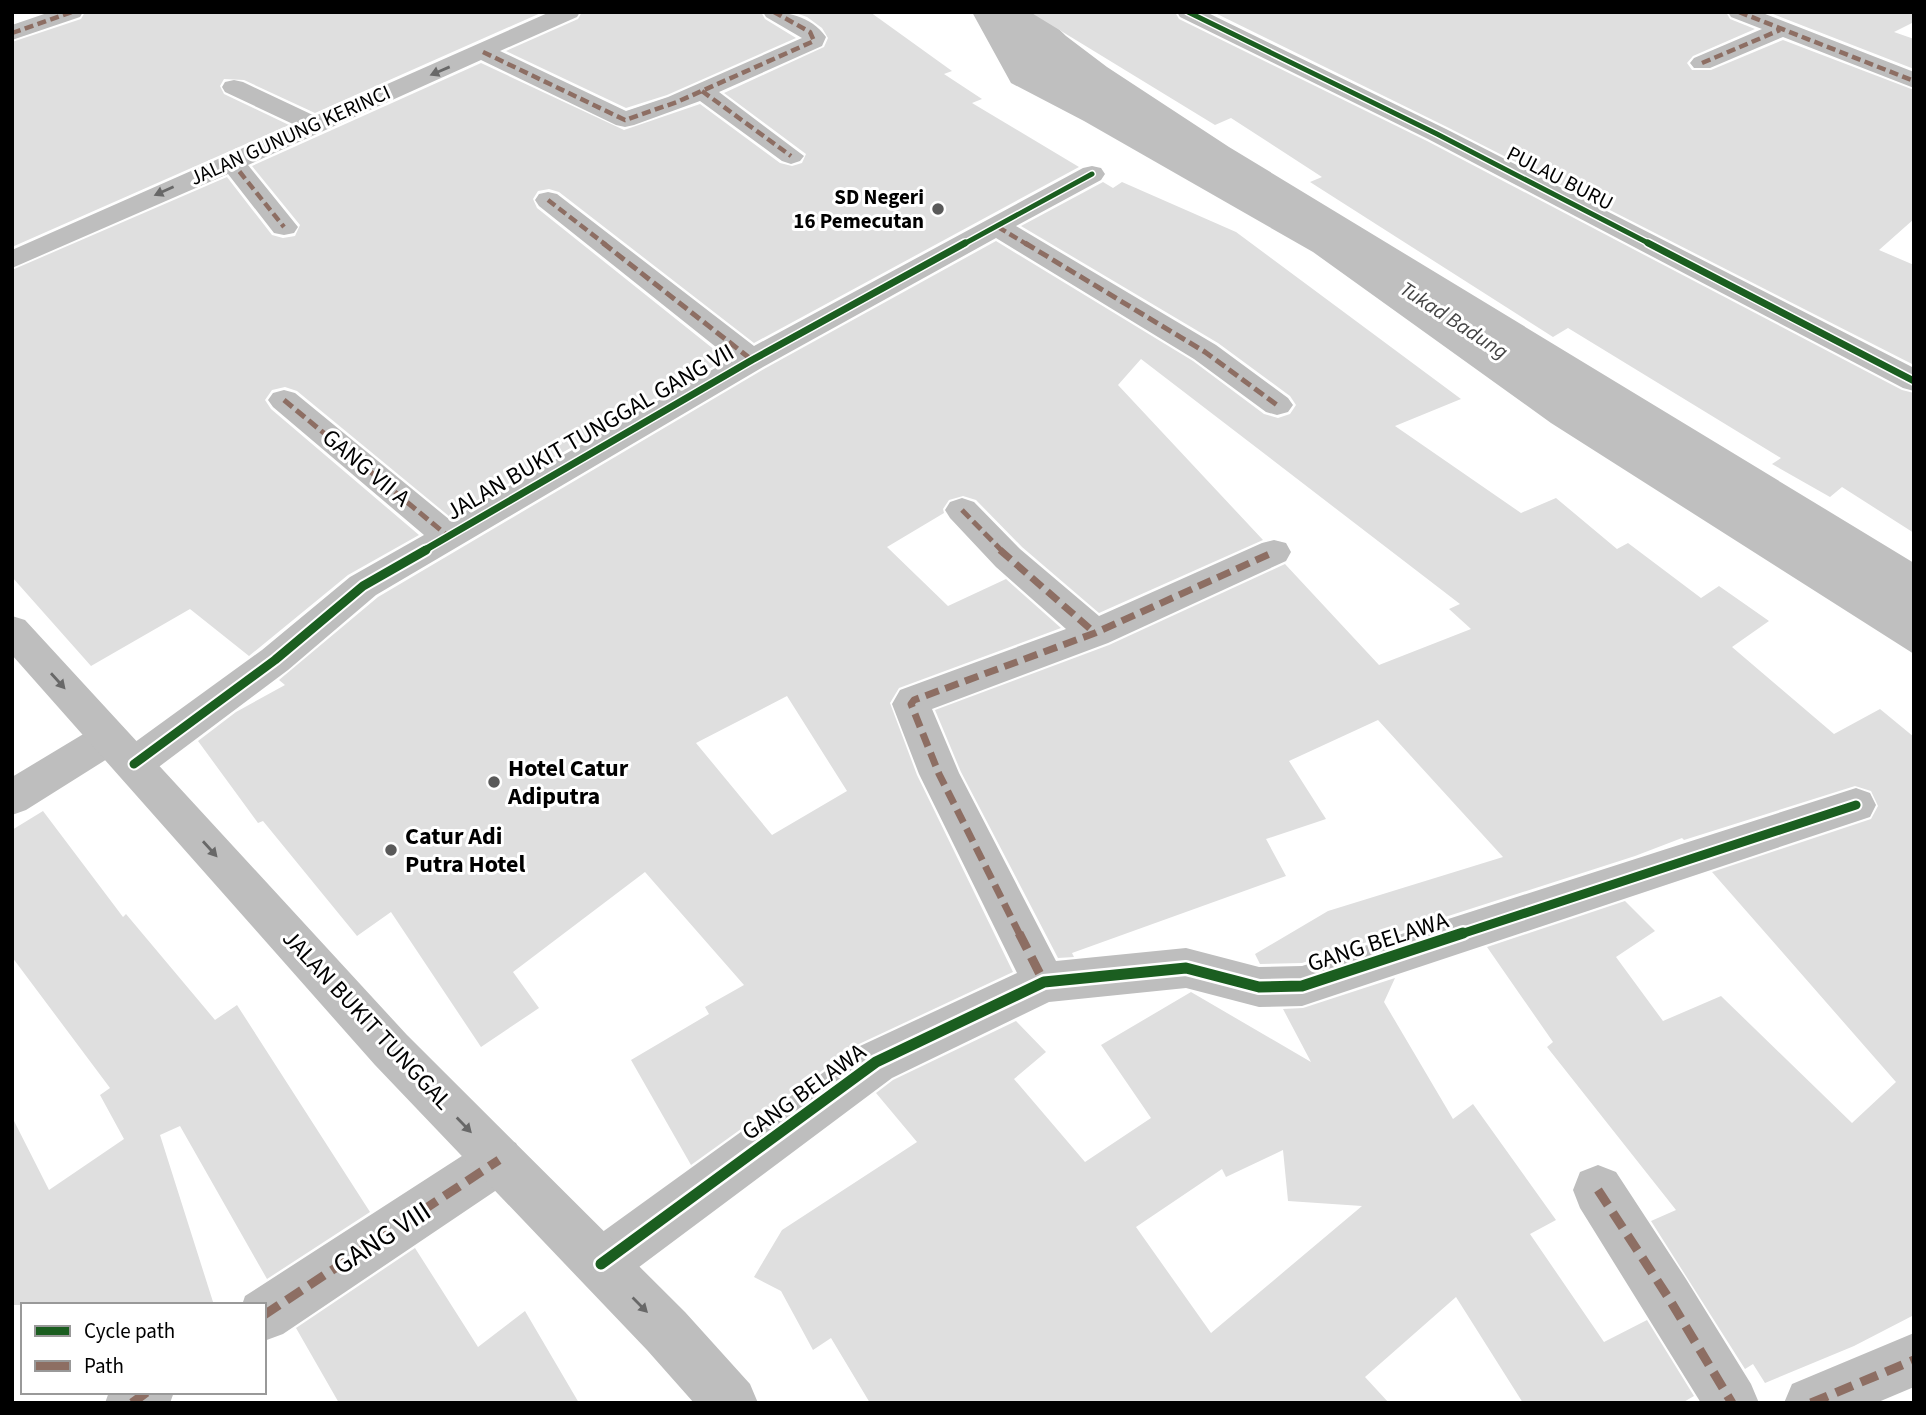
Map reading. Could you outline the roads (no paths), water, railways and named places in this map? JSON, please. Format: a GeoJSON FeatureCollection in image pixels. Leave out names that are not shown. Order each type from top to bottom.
{"type":"FeatureCollection","features":[{"type":"Feature","properties":{"kind":"street"},"geometry":{"type":"LineString","coordinates":[[12,33],[72,12]]}},
{"type":"Feature","properties":{"kind":"street","name":"JALAN GUNUNG KERINCI"},"geometry":{"type":"LineString","coordinates":[[12,260],[569,12]]}},
{"type":"Feature","properties":{"kind":"street"},"geometry":{"type":"LineString","coordinates":[[484,52],[625,120],[702,91],[814,41],[810,32],[774,12]]}},
{"type":"Feature","properties":{"kind":"street","name":"PULAU BURU"},"geometry":{"type":"LineString","coordinates":[[1188,12],[1437,134],[1914,381]]}},
{"type":"Feature","properties":{"kind":"street"},"geometry":{"type":"LineString","coordinates":[[1214,24],[1242,12]]}},
{"type":"Feature","properties":{"kind":"street"},"geometry":{"type":"LineString","coordinates":[[1739,12],[1914,81]]}},
{"type":"Feature","properties":{"kind":"street"},"geometry":{"type":"LineString","coordinates":[[1702,63],[1780,30]]}},
{"type":"Feature","properties":{"kind":"street"},"geometry":{"type":"LineString","coordinates":[[234,87],[313,124]]}},
{"type":"Feature","properties":{"kind":"street"},"geometry":{"type":"LineString","coordinates":[[702,91],[791,156]]}},
{"type":"Feature","properties":{"kind":"street"},"geometry":{"type":"LineString","coordinates":[[231,161],[284,227]]}},
{"type":"Feature","properties":{"kind":"street","name":"JALAN BUKIT TUNGGAL GANG VII"},"geometry":{"type":"LineString","coordinates":[[12,798],[121,751],[275,660],[363,586],[752,360],[1091,174]]}},
{"type":"Feature","properties":{"kind":"street"},"geometry":{"type":"LineString","coordinates":[[548,200],[752,360]]}},
{"type":"Feature","properties":{"kind":"street"},"geometry":{"type":"LineString","coordinates":[[998,227],[1205,352],[1278,405]]}},
{"type":"Feature","properties":{"kind":"street","name":"GANG VII A"},"geometry":{"type":"LineString","coordinates":[[284,400],[449,537]]}},
{"type":"Feature","properties":{"kind":"street"},"geometry":{"type":"LineString","coordinates":[[962,510],[1007,558],[1095,633]]}},
{"type":"Feature","properties":{"kind":"street"},"geometry":{"type":"LineString","coordinates":[[1044,982],[939,774],[911,704],[914,700],[971,677],[1095,633],[1274,552]]}},
{"type":"Feature","properties":{"kind":"street","name":"JALAN BUKIT TUNGGAL"},"geometry":{"type":"LineString","coordinates":[[12,630],[391,1050],[666,1331],[731,1403]]}},
{"type":"Feature","properties":{"kind":"street","name":"GANG BELAWA"},"geometry":{"type":"LineString","coordinates":[[601,1264],[876,1062],[1044,982],[1186,968],[1259,987],[1302,986],[1856,805]]}},
{"type":"Feature","properties":{"kind":"street","name":"GANG VIII"},"geometry":{"type":"LineString","coordinates":[[266,1314],[499,1160]]}},
{"type":"Feature","properties":{"kind":"street"},"geometry":{"type":"LineString","coordinates":[[1598,1190],[1668,1297],[1732,1403]]}},
{"type":"Feature","properties":{"kind":"street"},"geometry":{"type":"LineString","coordinates":[[1811,1403],[1914,1360]]}},
{"type":"Feature","properties":{"kind":"water","name":"Tukad Badung"},"geometry":{"type":"Polygon","coordinates":[[[972,12],[1041,12],[1066,36],[1107,67],[1229,147],[1914,563],[1914,654],[1551,423],[1313,252],[1084,121],[1011,83],[972,12]]]}},
{"type":"Feature","properties":{"kind":"place","name":"SD Negeri 16 Pemecutan"},"geometry":{"type":"Point","coordinates":[938,209]}},
{"type":"Feature","properties":{"kind":"place","name":"Hotel Catur Adiputra"},"geometry":{"type":"Point","coordinates":[494,782]}},
{"type":"Feature","properties":{"kind":"place","name":"Catur Adi Putra Hotel"},"geometry":{"type":"Point","coordinates":[391,850]}}]}
